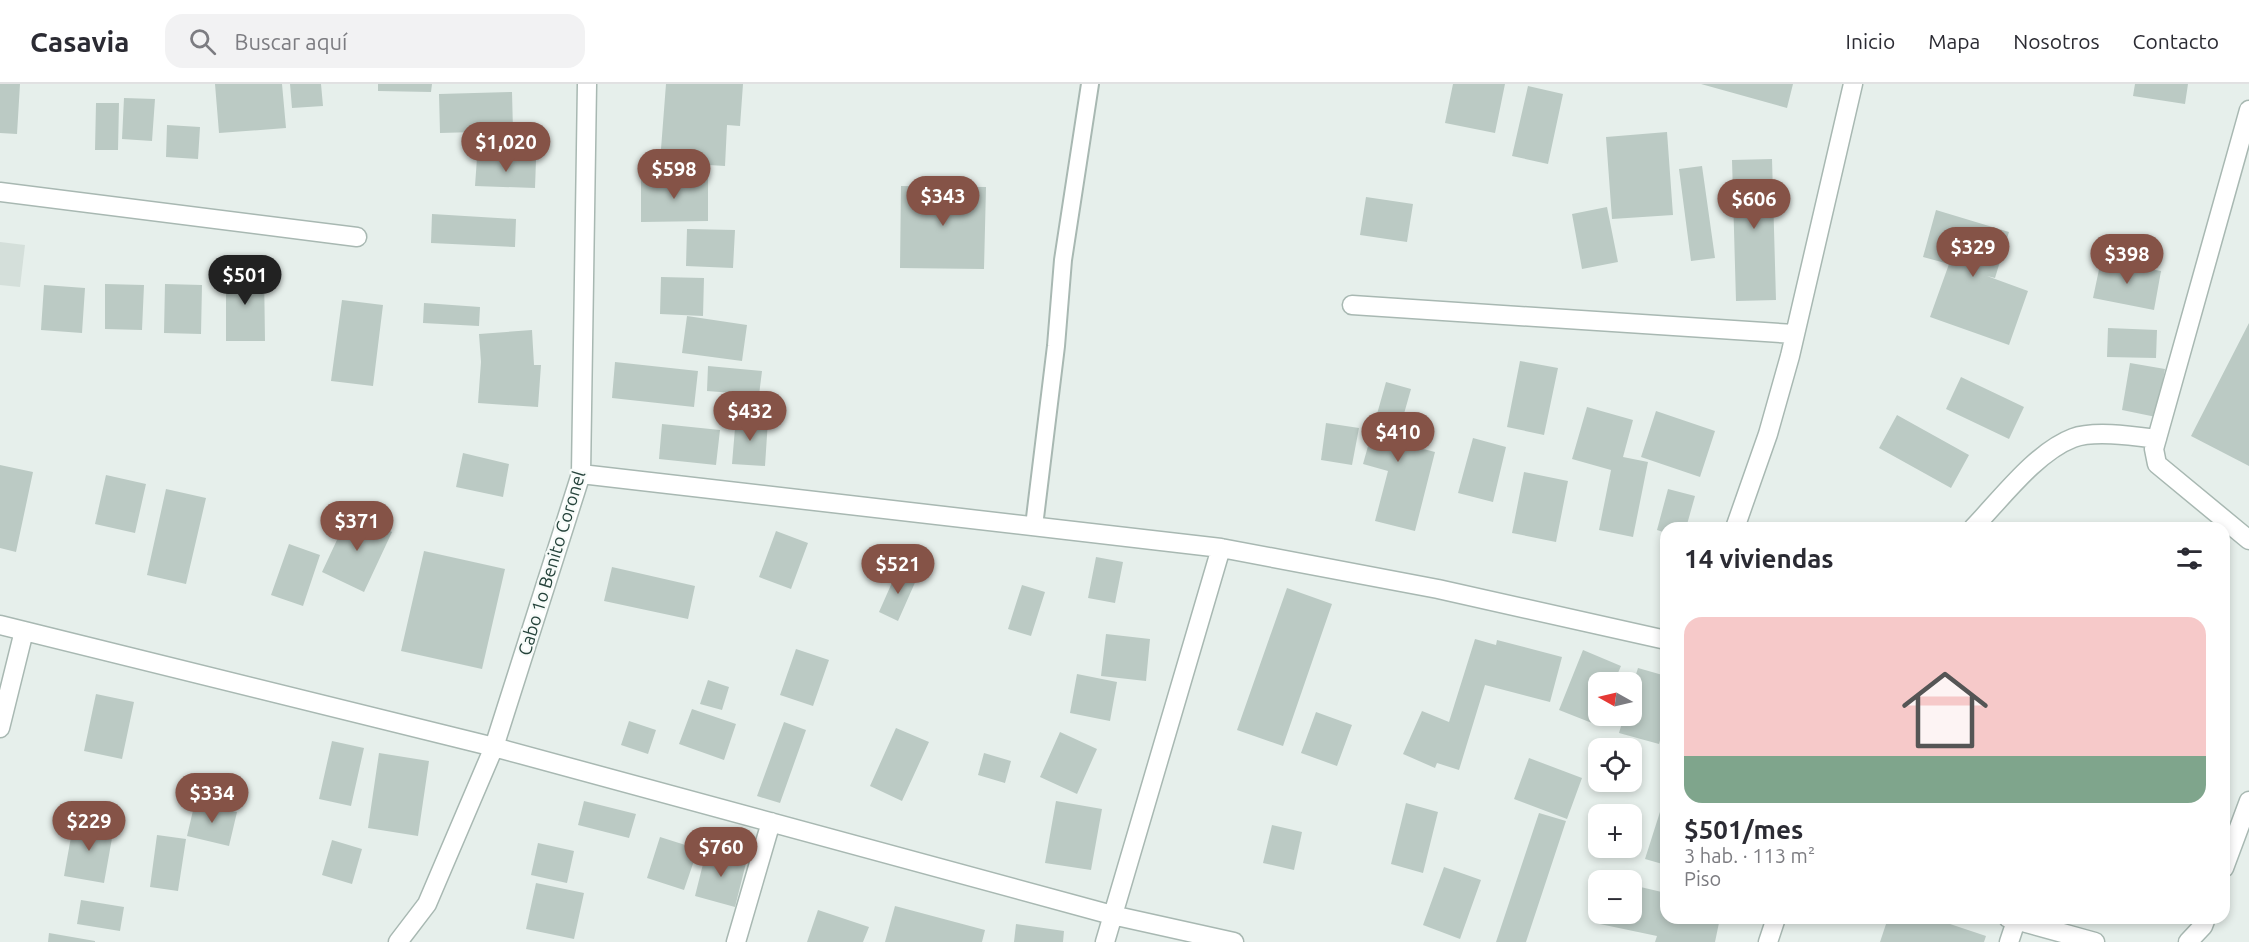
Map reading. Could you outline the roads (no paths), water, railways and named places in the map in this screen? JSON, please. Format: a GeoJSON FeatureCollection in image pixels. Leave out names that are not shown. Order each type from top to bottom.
{"type":"FeatureCollection","features":[{"type":"Feature","properties":{"kind":"street","name":"Cabo 1o Benito Coronel"},"geometry":{"type":"LineString","coordinates":[[398,942],[427,904],[494,747],[580,474],[587,84]]}},
{"type":"Feature","properties":{"kind":"street"},"geometry":{"type":"LineString","coordinates":[[1737,522],[1768,434],[1853,84]]}},
{"type":"Feature","properties":{"kind":"street"},"geometry":{"type":"LineString","coordinates":[[2227,522],[2157,464],[2154,449],[2249,110]]}},
{"type":"Feature","properties":{"kind":"street"},"geometry":{"type":"LineString","coordinates":[[0,192],[357,237]]}},
{"type":"Feature","properties":{"kind":"street"},"geometry":{"type":"LineString","coordinates":[[1352,305],[1794,334]]}},
{"type":"Feature","properties":{"kind":"street"},"geometry":{"type":"LineString","coordinates":[[1979,522],[2044,453],[2074,437],[2119,434],[2157,439]]}},
{"type":"Feature","properties":{"kind":"street"},"geometry":{"type":"LineString","coordinates":[[580,474],[1221,548],[1438,589],[1660,639]]}},
{"type":"Feature","properties":{"kind":"street"},"geometry":{"type":"LineString","coordinates":[[2230,524],[2249,540]]}},
{"type":"Feature","properties":{"kind":"street"},"geometry":{"type":"LineString","coordinates":[[1105,942],[1221,548]]}},
{"type":"Feature","properties":{"kind":"street"},"geometry":{"type":"LineString","coordinates":[[0,625],[494,747],[1112,915],[1234,942]]}},
{"type":"Feature","properties":{"kind":"street"},"geometry":{"type":"LineString","coordinates":[[0,728],[24,631]]}},
{"type":"Feature","properties":{"kind":"street"},"geometry":{"type":"LineString","coordinates":[[2230,852],[2249,801]]}},
{"type":"Feature","properties":{"kind":"street"},"geometry":{"type":"LineString","coordinates":[[736,942],[771,822]]}},
{"type":"Feature","properties":{"kind":"street"},"geometry":{"type":"LineString","coordinates":[[1768,942],[1774,924]]}},
{"type":"Feature","properties":{"kind":"street"},"geometry":{"type":"LineString","coordinates":[[2009,942],[2011,924]]}},
{"type":"Feature","properties":{"kind":"street"},"geometry":{"type":"LineString","coordinates":[[2030,924],[2095,942]]}},
{"type":"Feature","properties":{"kind":"street"},"geometry":{"type":"LineString","coordinates":[[2188,942],[2204,924]]}},
{"type":"Feature","properties":{"kind":"lane"},"geometry":{"type":"LineString","coordinates":[[1034,526],[1056,346],[1063,260],[1090,84]]}}]}
